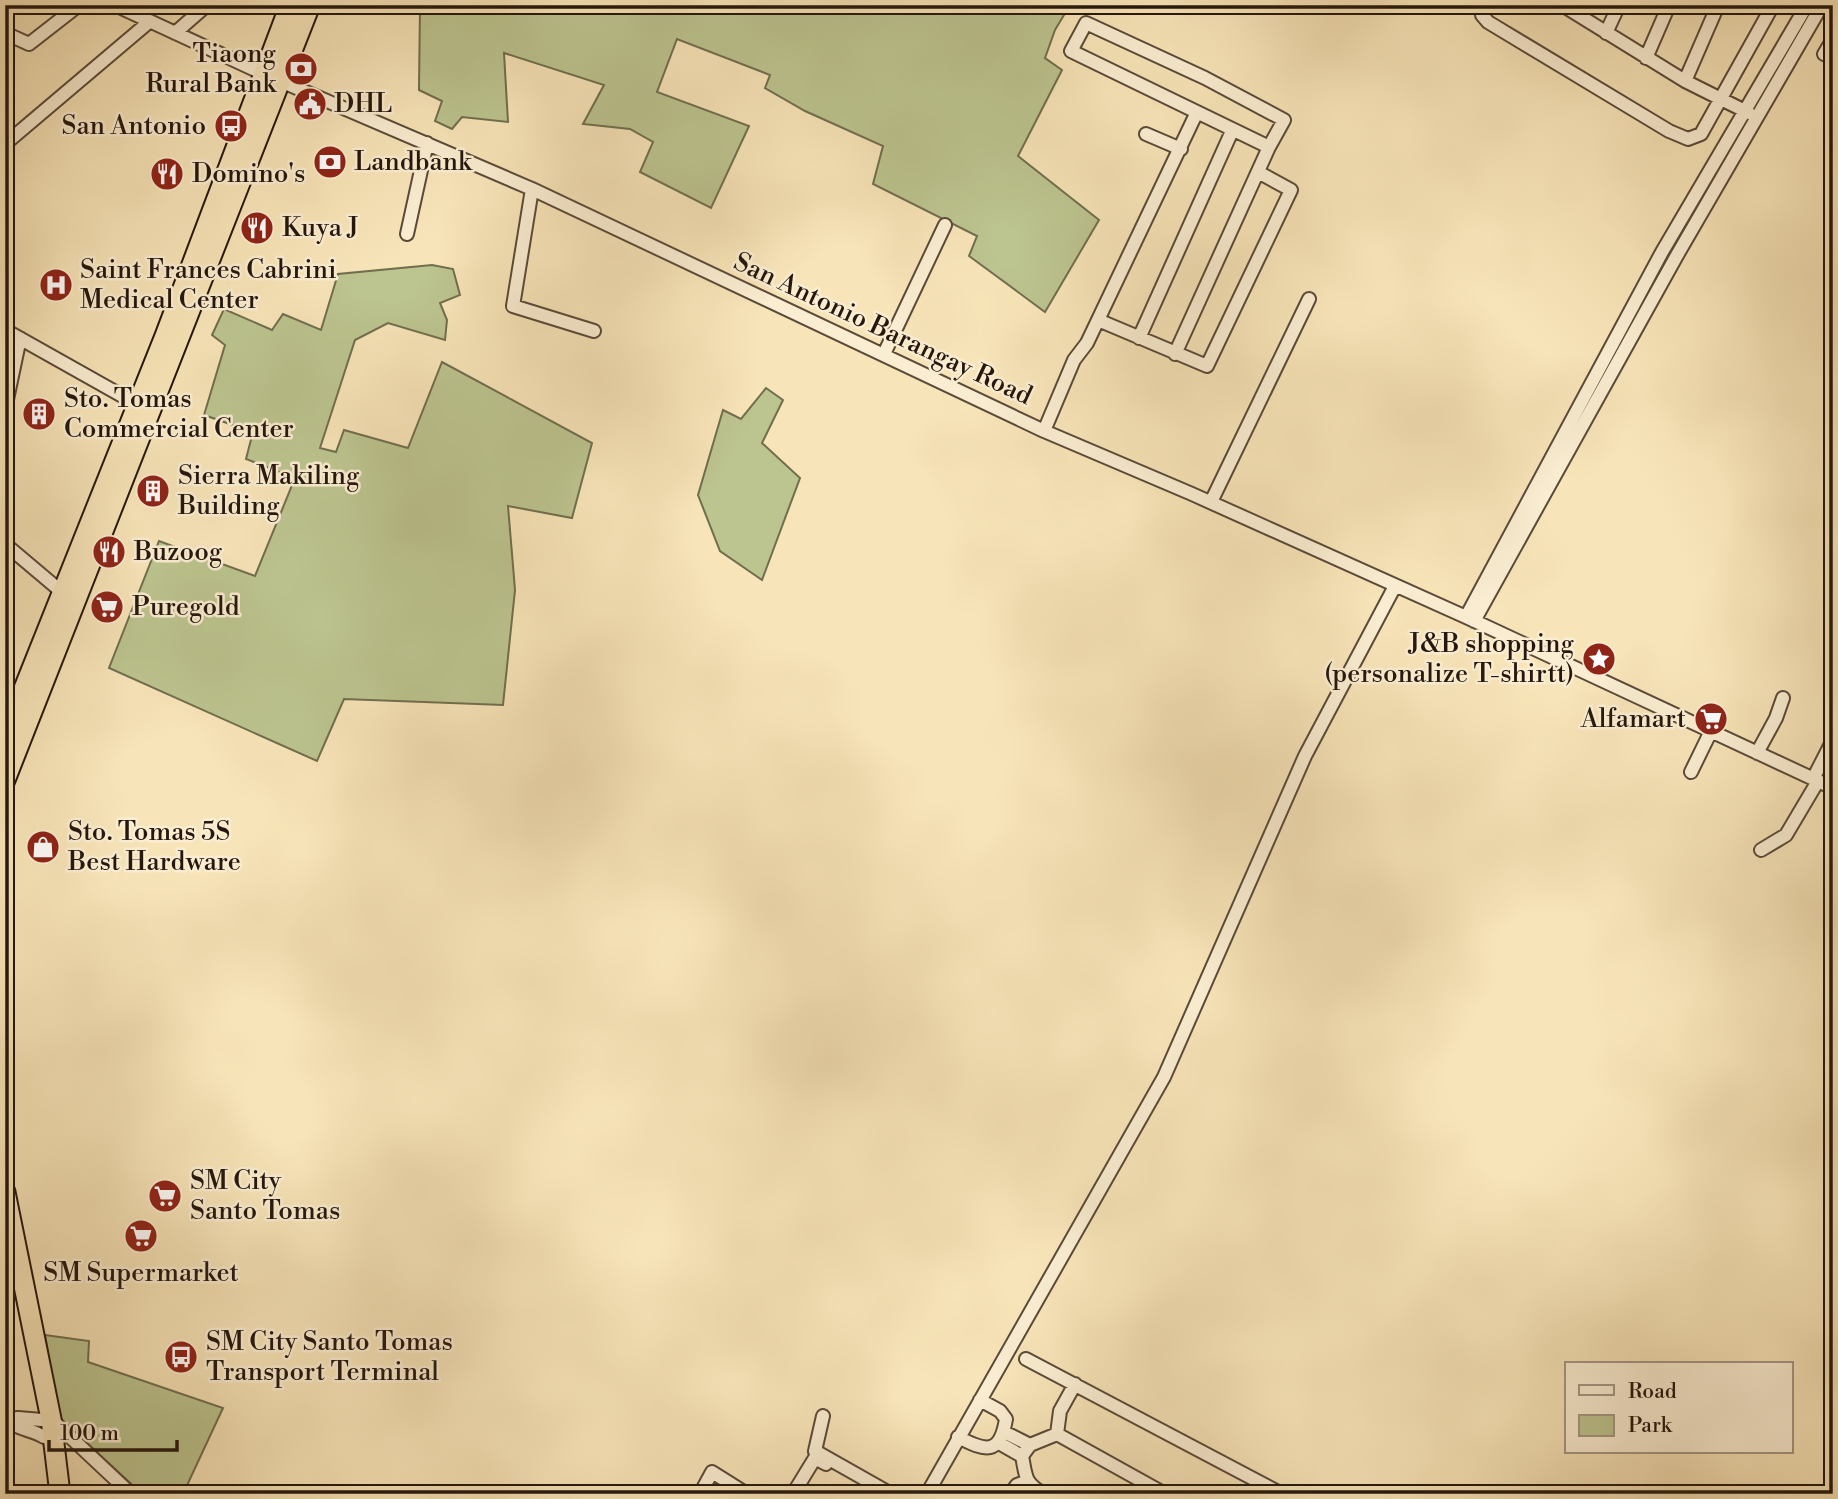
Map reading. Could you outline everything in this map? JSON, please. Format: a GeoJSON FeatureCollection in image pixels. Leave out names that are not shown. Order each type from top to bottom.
{"type":"FeatureCollection","features":[{"type":"Feature","properties":{"kind":"highway"},"geometry":{"type":"LineString","coordinates":[[272,77],[290,5]]}},
{"type":"Feature","properties":{"kind":"highway"},"geometry":{"type":"LineString","coordinates":[[5,780],[144,407],[272,77],[310,5]]}},
{"type":"Feature","properties":{"kind":"highway"},"geometry":{"type":"LineString","coordinates":[[5,736],[63,593],[144,407]]}},
{"type":"Feature","properties":{"kind":"highway"},"geometry":{"type":"LineString","coordinates":[[5,1192],[44,1421]]}},
{"type":"Feature","properties":{"kind":"highway"},"geometry":{"type":"LineString","coordinates":[[5,1244],[59,1487]]}},
{"type":"Feature","properties":{"kind":"street"},"geometry":{"type":"LineString","coordinates":[[5,33],[29,44],[79,5]]}},
{"type":"Feature","properties":{"kind":"street","name":"San Antonio Barangay Road"},"geometry":{"type":"LineString","coordinates":[[115,5],[272,77],[532,189],[1044,431],[1211,502],[1470,619],[1833,788]]}},
{"type":"Feature","properties":{"kind":"street"},"geometry":{"type":"LineString","coordinates":[[175,33],[207,5]]}},
{"type":"Feature","properties":{"kind":"street"},"geometry":{"type":"LineString","coordinates":[[1483,5],[1482,15],[1488,22],[1669,131],[1688,139],[1701,134],[1773,5]]}},
{"type":"Feature","properties":{"kind":"street"},"geometry":{"type":"LineString","coordinates":[[1606,33],[1619,5]]}},
{"type":"Feature","properties":{"kind":"street"},"geometry":{"type":"LineString","coordinates":[[1646,58],[1669,5]]}},
{"type":"Feature","properties":{"kind":"street"},"geometry":{"type":"LineString","coordinates":[[1685,82],[1718,5]]}},
{"type":"Feature","properties":{"kind":"street"},"geometry":{"type":"LineString","coordinates":[[1470,619],[1662,252],[1807,5]]}},
{"type":"Feature","properties":{"kind":"street"},"geometry":{"type":"LineString","coordinates":[[1470,619],[1822,5]]}},
{"type":"Feature","properties":{"kind":"street"},"geometry":{"type":"LineString","coordinates":[[1565,6],[1685,82],[1757,118]]}},
{"type":"Feature","properties":{"kind":"street"},"geometry":{"type":"LineString","coordinates":[[5,144],[149,22]]}},
{"type":"Feature","properties":{"kind":"street"},"geometry":{"type":"LineString","coordinates":[[1175,354],[1269,147],[1284,120],[1205,78],[1086,23],[1071,51],[1269,147]]}},
{"type":"Feature","properties":{"kind":"street"},"geometry":{"type":"LineString","coordinates":[[1833,39],[1824,54],[1833,58]]}},
{"type":"Feature","properties":{"kind":"street"},"geometry":{"type":"LineString","coordinates":[[1044,431],[1074,360],[1087,343],[1197,112]]}},
{"type":"Feature","properties":{"kind":"street"},"geometry":{"type":"LineString","coordinates":[[1139,338],[1232,131]]}},
{"type":"Feature","properties":{"kind":"street"},"geometry":{"type":"LineString","coordinates":[[1146,134],[1181,149]]}},
{"type":"Feature","properties":{"kind":"street"},"geometry":{"type":"LineString","coordinates":[[407,234],[427,143]]}},
{"type":"Feature","properties":{"kind":"street"},"geometry":{"type":"LineString","coordinates":[[1098,320],[1208,366],[1291,190],[1258,173]]}},
{"type":"Feature","properties":{"kind":"street"},"geometry":{"type":"LineString","coordinates":[[532,189],[513,306],[594,331]]}},
{"type":"Feature","properties":{"kind":"street"},"geometry":{"type":"LineString","coordinates":[[884,354],[945,225]]}},
{"type":"Feature","properties":{"kind":"street"},"geometry":{"type":"LineString","coordinates":[[1211,502],[1308,299]]}},
{"type":"Feature","properties":{"kind":"street"},"geometry":{"type":"LineString","coordinates":[[5,330],[144,407]]}},
{"type":"Feature","properties":{"kind":"street"},"geometry":{"type":"LineString","coordinates":[[5,409],[20,338]]}},
{"type":"Feature","properties":{"kind":"street"},"geometry":{"type":"LineString","coordinates":[[5,544],[63,593]]}},
{"type":"Feature","properties":{"kind":"street"},"geometry":{"type":"LineString","coordinates":[[926,1494],[1164,1077],[1305,756],[1395,586]]}},
{"type":"Feature","properties":{"kind":"street"},"geometry":{"type":"LineString","coordinates":[[1757,752],[1776,718],[1783,698]]}},
{"type":"Feature","properties":{"kind":"street"},"geometry":{"type":"LineString","coordinates":[[1691,772],[1711,731]]}},
{"type":"Feature","properties":{"kind":"street"},"geometry":{"type":"LineString","coordinates":[[1761,850],[1786,835],[1816,780],[1833,740]]}},
{"type":"Feature","properties":{"kind":"street"},"geometry":{"type":"LineString","coordinates":[[1026,1359],[1282,1494]]}},
{"type":"Feature","properties":{"kind":"street"},"geometry":{"type":"LineString","coordinates":[[1057,1434],[1060,1411],[1075,1384]]}},
{"type":"Feature","properties":{"kind":"street"},"geometry":{"type":"LineString","coordinates":[[958,1437],[978,1447],[989,1448],[1001,1438],[1006,1419],[1000,1411],[980,1400]]}},
{"type":"Feature","properties":{"kind":"street"},"geometry":{"type":"LineString","coordinates":[[822,1416],[815,1451],[891,1494]]}},
{"type":"Feature","properties":{"kind":"street"},"geometry":{"type":"LineString","coordinates":[[8,1420],[18,1418],[44,1421],[131,1494]]}},
{"type":"Feature","properties":{"kind":"street"},"geometry":{"type":"LineString","coordinates":[[1026,1451],[1057,1434]]}},
{"type":"Feature","properties":{"kind":"street"},"geometry":{"type":"LineString","coordinates":[[1057,1434],[1165,1494]]}},
{"type":"Feature","properties":{"kind":"street"},"geometry":{"type":"LineString","coordinates":[[1001,1438],[1026,1451]]}},
{"type":"Feature","properties":{"kind":"street"},"geometry":{"type":"LineString","coordinates":[[1026,1451],[1027,1480],[1032,1487],[1044,1494]]}},
{"type":"Feature","properties":{"kind":"street"},"geometry":{"type":"LineString","coordinates":[[793,1494],[815,1458],[878,1494]]}},
{"type":"Feature","properties":{"kind":"street"},"geometry":{"type":"LineString","coordinates":[[700,1494],[712,1472],[745,1493]]}},
{"type":"Feature","properties":{"kind":"street"},"geometry":{"type":"LineString","coordinates":[[1010,1494],[1017,1485],[1027,1480]]}},
{"type":"Feature","properties":{"kind":"green space"},"geometry":{"type":"Polygon","coordinates":[[[420,5],[1070,5],[1055,30],[1045,58],[1062,70],[1018,156],[1099,220],[1045,312],[969,256],[977,236],[873,184],[883,146],[805,111],[765,88],[770,75],[677,39],[657,92],[749,126],[711,208],[640,172],[653,142],[630,129],[583,124],[604,85],[504,53],[508,122],[462,117],[452,129],[435,121],[442,101],[419,90],[420,5]]]}},
{"type":"Feature","properties":{"kind":"green space"},"geometry":{"type":"Polygon","coordinates":[[[432,265],[453,269],[460,295],[440,303],[447,320],[445,340],[388,323],[355,340],[320,448],[336,452],[344,430],[408,448],[442,362],[592,443],[572,518],[508,506],[515,590],[503,705],[344,699],[317,761],[109,668],[159,541],[255,576],[295,478],[246,459],[253,432],[204,415],[225,345],[212,335],[224,309],[272,330],[283,314],[321,330],[338,274],[432,265]]]}},
{"type":"Feature","properties":{"kind":"green space"},"geometry":{"type":"Polygon","coordinates":[[[766,388],[783,400],[762,443],[800,478],[762,580],[720,551],[698,495],[723,410],[741,419],[766,388]]]}},
{"type":"Feature","properties":{"kind":"green space"},"geometry":{"type":"Polygon","coordinates":[[[45,1335],[89,1341],[88,1362],[223,1408],[183,1494],[142,1494],[59,1417],[45,1335]]]}},
{"type":"Feature","properties":{"kind":"place","name":"Tiaong Rural Bank"},"geometry":{"type":"Point","coordinates":[301,69]}},
{"type":"Feature","properties":{"kind":"place","name":"DHL"},"geometry":{"type":"Point","coordinates":[310,104]}},
{"type":"Feature","properties":{"kind":"place","name":"San Antonio"},"geometry":{"type":"Point","coordinates":[231,126]}},
{"type":"Feature","properties":{"kind":"place","name":"Landbank"},"geometry":{"type":"Point","coordinates":[330,162]}},
{"type":"Feature","properties":{"kind":"place","name":"Domino's"},"geometry":{"type":"Point","coordinates":[167,174]}},
{"type":"Feature","properties":{"kind":"place","name":"Kuya J"},"geometry":{"type":"Point","coordinates":[257,228]}},
{"type":"Feature","properties":{"kind":"place","name":"Saint Frances Cabrini Medical Center"},"geometry":{"type":"Point","coordinates":[56,285]}},
{"type":"Feature","properties":{"kind":"place","name":"Sto. Tomas Commercial Center"},"geometry":{"type":"Point","coordinates":[39,414]}},
{"type":"Feature","properties":{"kind":"place","name":"Sierra Makiling Building"},"geometry":{"type":"Point","coordinates":[153,491]}},
{"type":"Feature","properties":{"kind":"place","name":"Buzoog"},"geometry":{"type":"Point","coordinates":[109,552]}},
{"type":"Feature","properties":{"kind":"place","name":"Puregold"},"geometry":{"type":"Point","coordinates":[107,607]}},
{"type":"Feature","properties":{"kind":"place","name":"J&B shopping (personalize T-shirtt)"},"geometry":{"type":"Point","coordinates":[1599,659]}},
{"type":"Feature","properties":{"kind":"place","name":"Alfamart"},"geometry":{"type":"Point","coordinates":[1711,719]}},
{"type":"Feature","properties":{"kind":"place","name":"Sto. Tomas 5S Best Hardware"},"geometry":{"type":"Point","coordinates":[43,847]}},
{"type":"Feature","properties":{"kind":"place","name":"SM City Santo Tomas"},"geometry":{"type":"Point","coordinates":[165,1196]}},
{"type":"Feature","properties":{"kind":"place","name":"SM Supermarket"},"geometry":{"type":"Point","coordinates":[141,1236]}},
{"type":"Feature","properties":{"kind":"place","name":"SM City Santo Tomas Transport Terminal"},"geometry":{"type":"Point","coordinates":[181,1357]}}]}
